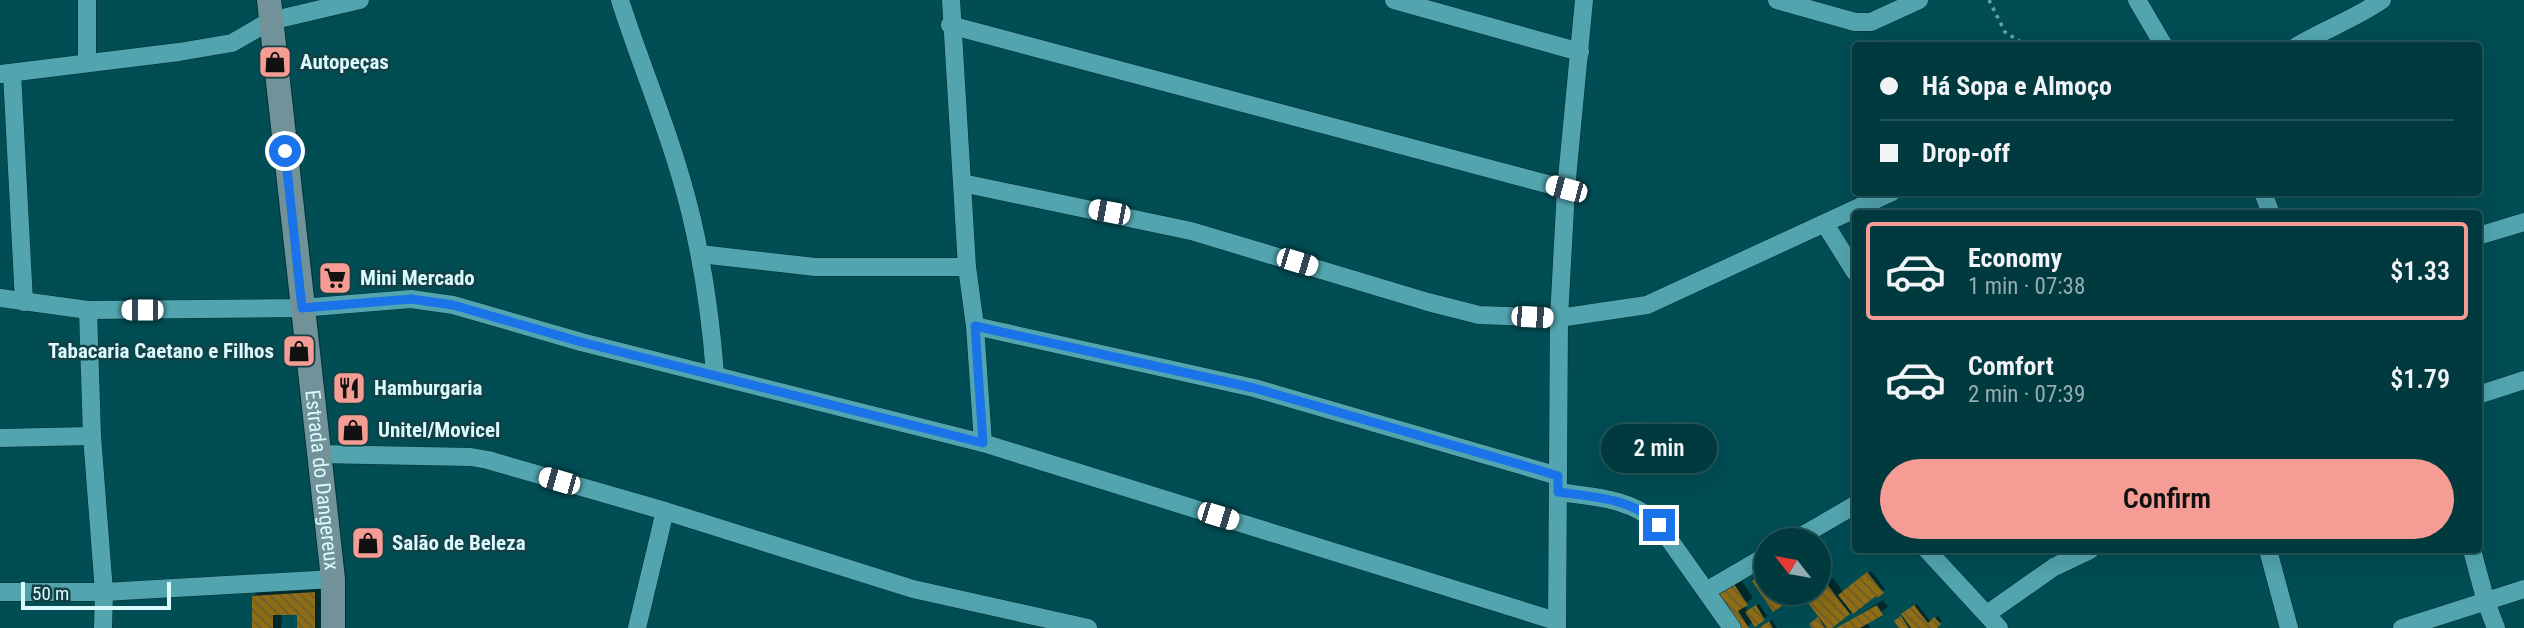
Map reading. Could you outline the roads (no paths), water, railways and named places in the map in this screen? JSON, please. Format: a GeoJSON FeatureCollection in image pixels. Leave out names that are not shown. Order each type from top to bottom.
{"type":"FeatureCollection","features":[{"type":"Feature","properties":{"kind":"main road","name":"Estrada do Dangereux"},"geometry":{"type":"LineString","coordinates":[[270,10],[333,579],[333,628]]}},
{"type":"Feature","properties":{"kind":"street"},"geometry":{"type":"LineString","coordinates":[[87,0],[88,63]]}},
{"type":"Feature","properties":{"kind":"street"},"geometry":{"type":"LineString","coordinates":[[24,302],[6,74],[232,43],[270,10],[360,0]]}},
{"type":"Feature","properties":{"kind":"street"},"geometry":{"type":"LineString","coordinates":[[620,0],[681,178],[700,254],[715,374]]}},
{"type":"Feature","properties":{"kind":"street"},"geometry":{"type":"LineString","coordinates":[[950,0],[967,267],[975,326],[983,443]]}},
{"type":"Feature","properties":{"kind":"street"},"geometry":{"type":"LineString","coordinates":[[1394,0],[1580,52]]}},
{"type":"Feature","properties":{"kind":"street"},"geometry":{"type":"LineString","coordinates":[[0,298],[89,310],[302,308],[411,299],[431,301],[581,342],[983,443],[1557,624],[1559,318],[1566,189],[1584,0]]}},
{"type":"Feature","properties":{"kind":"street"},"geometry":{"type":"LineString","coordinates":[[1777,0],[1855,22],[1871,22],[1919,0]]}},
{"type":"Feature","properties":{"kind":"street"},"geometry":{"type":"LineString","coordinates":[[2137,0],[2162,42]]}},
{"type":"Feature","properties":{"kind":"street"},"geometry":{"type":"LineString","coordinates":[[2304,42],[2364,13],[2382,0]]}},
{"type":"Feature","properties":{"kind":"street"},"geometry":{"type":"LineString","coordinates":[[950,25],[1566,189]]}},
{"type":"Feature","properties":{"kind":"street"},"geometry":{"type":"LineString","coordinates":[[962,183],[1191,231],[1479,315],[1559,318],[1647,305],[1852,212]]}},
{"type":"Feature","properties":{"kind":"street"},"geometry":{"type":"LineString","coordinates":[[1855,210],[1884,196]]}},
{"type":"Feature","properties":{"kind":"street"},"geometry":{"type":"LineString","coordinates":[[2482,235],[2524,222]]}},
{"type":"Feature","properties":{"kind":"street"},"geometry":{"type":"LineString","coordinates":[[1825,225],[1852,267]]}},
{"type":"Feature","properties":{"kind":"street"},"geometry":{"type":"LineString","coordinates":[[700,254],[815,267],[967,267]]}},
{"type":"Feature","properties":{"kind":"street"},"geometry":{"type":"LineString","coordinates":[[89,310],[92,436],[103,628]]}},
{"type":"Feature","properties":{"kind":"street"},"geometry":{"type":"LineString","coordinates":[[975,326],[1254,388],[1634,506],[1647,513],[1659,525],[1732,628]]}},
{"type":"Feature","properties":{"kind":"street"},"geometry":{"type":"LineString","coordinates":[[2482,394],[2524,380]]}},
{"type":"Feature","properties":{"kind":"street"},"geometry":{"type":"LineString","coordinates":[[0,438],[92,436]]}},
{"type":"Feature","properties":{"kind":"street"},"geometry":{"type":"LineString","coordinates":[[318,454],[471,457],[665,511],[913,589],[1088,628]]}},
{"type":"Feature","properties":{"kind":"street"},"geometry":{"type":"LineString","coordinates":[[1815,528],[1852,507]]}},
{"type":"Feature","properties":{"kind":"street"},"geometry":{"type":"LineString","coordinates":[[638,628],[665,511]]}},
{"type":"Feature","properties":{"kind":"street"},"geometry":{"type":"LineString","coordinates":[[1930,553],[1999,628]]}},
{"type":"Feature","properties":{"kind":"street"},"geometry":{"type":"LineString","coordinates":[[1987,614],[2054,567],[2084,553]]}},
{"type":"Feature","properties":{"kind":"street"},"geometry":{"type":"LineString","coordinates":[[2269,553],[2289,628]]}},
{"type":"Feature","properties":{"kind":"street"},"geometry":{"type":"LineString","coordinates":[[2473,553],[2496,628]]}},
{"type":"Feature","properties":{"kind":"street"},"geometry":{"type":"LineString","coordinates":[[1706,591],[1754,563]]}},
{"type":"Feature","properties":{"kind":"street"},"geometry":{"type":"LineString","coordinates":[[0,592],[103,592],[333,579]]}},
{"type":"Feature","properties":{"kind":"street"},"geometry":{"type":"LineString","coordinates":[[2402,628],[2524,589]]}},
{"type":"Feature","properties":{"kind":"place","name":"Autopeças"},"geometry":{"type":"Point","coordinates":[275,62]}},
{"type":"Feature","properties":{"kind":"place","name":"Mini Mercado"},"geometry":{"type":"Point","coordinates":[335,278]}},
{"type":"Feature","properties":{"kind":"place","name":"Tabacaria Caetano e Filhos"},"geometry":{"type":"Point","coordinates":[299,351]}},
{"type":"Feature","properties":{"kind":"place","name":"Hamburgaria"},"geometry":{"type":"Point","coordinates":[349,388]}},
{"type":"Feature","properties":{"kind":"place","name":"Unitel/Movicel"},"geometry":{"type":"Point","coordinates":[353,430]}},
{"type":"Feature","properties":{"kind":"place","name":"Salão de Beleza"},"geometry":{"type":"Point","coordinates":[368,543]}}]}
